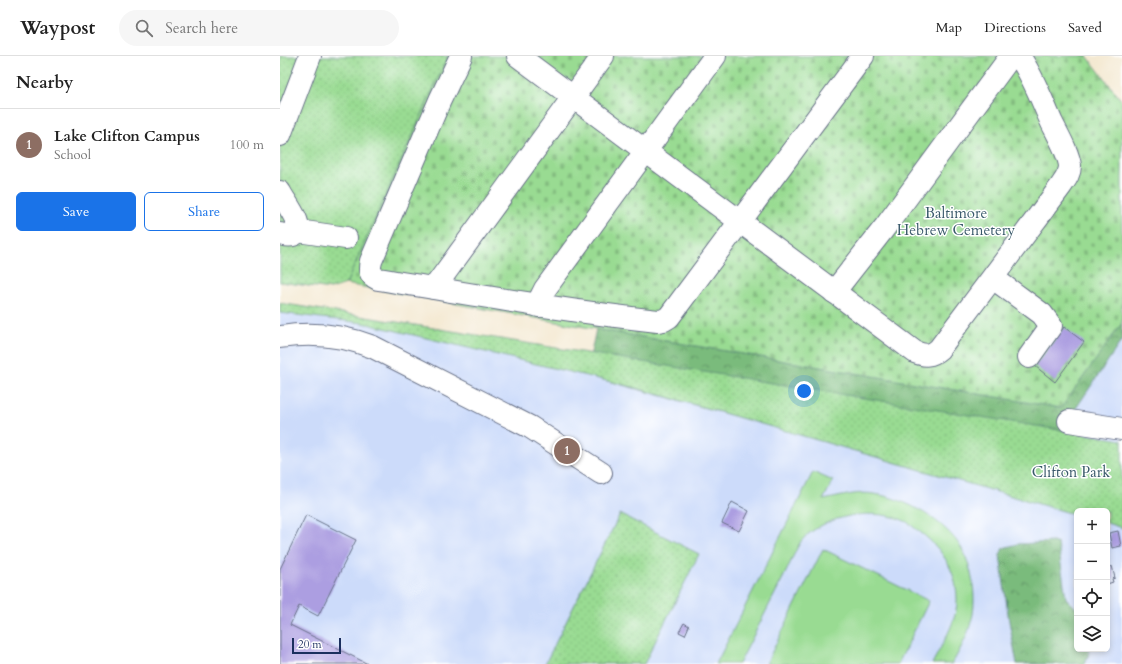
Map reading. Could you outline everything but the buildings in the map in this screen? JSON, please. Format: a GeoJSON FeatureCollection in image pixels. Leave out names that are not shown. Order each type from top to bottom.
{"type":"FeatureCollection","features":[{"type":"Feature","properties":{"kind":"street"},"geometry":{"type":"LineString","coordinates":[[280,135],[310,56]]}},
{"type":"Feature","properties":{"kind":"street"},"geometry":{"type":"LineString","coordinates":[[461,56],[413,160],[371,261],[369,270],[370,274],[378,279],[539,306],[658,321],[669,317],[863,56]]}},
{"type":"Feature","properties":{"kind":"street"},"geometry":{"type":"LineString","coordinates":[[518,56],[915,352],[927,355],[933,354],[939,349],[1061,186],[1070,169],[1069,161],[1032,79],[1019,56]]}},
{"type":"Feature","properties":{"kind":"street"},"geometry":{"type":"LineString","coordinates":[[434,288],[603,56]]}},
{"type":"Feature","properties":{"kind":"street"},"geometry":{"type":"LineString","coordinates":[[539,306],[545,289],[715,56]]}},
{"type":"Feature","properties":{"kind":"street"},"geometry":{"type":"LineString","coordinates":[[834,292],[1011,56]]}},
{"type":"Feature","properties":{"kind":"street"},"geometry":{"type":"LineString","coordinates":[[280,192],[297,220],[299,227],[289,233]]}},
{"type":"Feature","properties":{"kind":"street"},"geometry":{"type":"LineString","coordinates":[[289,233],[346,238]]}},
{"type":"Feature","properties":{"kind":"street"},"geometry":{"type":"LineString","coordinates":[[992,278],[1042,314],[1051,326],[1029,357]]}},
{"type":"Feature","properties":{"kind":"street"},"geometry":{"type":"LineString","coordinates":[[280,336],[311,334],[333,336],[355,340],[373,347],[530,427],[601,473]]}},
{"type":"Feature","properties":{"kind":"street"},"geometry":{"type":"LineString","coordinates":[[1069,421],[1122,429]]}},
{"type":"Feature","properties":{"kind":"shaded area"},"geometry":{"type":"Polygon","coordinates":[[[280,313],[363,323],[632,387],[1074,514],[1074,652],[1110,652],[1110,524],[1122,528],[1122,664],[280,664],[280,313]]]}},
{"type":"Feature","properties":{"kind":"shaded area"},"geometry":{"type":"Polygon","coordinates":[[[1122,323],[1122,440],[1062,430],[1122,323]]]}},
{"type":"Feature","properties":{"kind":"green space"},"geometry":{"type":"Polygon","coordinates":[[[280,56],[448,56],[346,284],[331,289],[280,282],[280,56]]]}},
{"type":"Feature","properties":{"kind":"green space","name":"Baltimore Hebrew Cemetery"},"geometry":{"type":"Polygon","coordinates":[[[448,56],[1087,56],[1122,101],[1122,323],[1061,408],[596,329],[346,284],[448,56]]]}},
{"type":"Feature","properties":{"kind":"green space","name":"Clifton Park"},"geometry":{"type":"Polygon","coordinates":[[[280,303],[1122,440],[1122,528],[1110,524],[1110,508],[1074,508],[1074,514],[633,387],[363,323],[280,313],[280,303]]]}},
{"type":"Feature","properties":{"kind":"green space","name":"Clifton Park"},"geometry":{"type":"Polygon","coordinates":[[[1122,314],[1122,340],[1062,429],[1105,508],[1074,508],[1074,509],[586,375],[596,329],[1056,407],[1122,314]]]}},
{"type":"Feature","properties":{"kind":"green space"},"geometry":{"type":"Polygon","coordinates":[[[813,472],[833,481],[823,500],[861,493],[886,496],[899,500],[924,512],[946,529],[955,539],[962,549],[971,572],[974,606],[972,621],[962,646],[952,664],[932,664],[952,625],[956,608],[957,600],[954,578],[946,559],[933,543],[907,522],[895,517],[866,514],[838,519],[824,524],[812,531],[802,540],[739,664],[716,664],[813,472]]]}},
{"type":"Feature","properties":{"kind":"green space"},"geometry":{"type":"Polygon","coordinates":[[[620,514],[699,554],[644,664],[545,664],[620,514]]]}},
{"type":"Feature","properties":{"kind":"green space"},"geometry":{"type":"Polygon","coordinates":[[[1053,542],[1058,544],[1066,598],[1074,606],[1074,652],[1089,652],[1084,664],[1017,664],[1009,621],[1000,555],[1003,548],[1018,544],[1053,542]]]}},
{"type":"Feature","properties":{"kind":"green space"},"geometry":{"type":"Polygon","coordinates":[[[823,549],[929,601],[898,664],[766,664],[823,549]]]}},
{"type":"Feature","properties":{"kind":"place","name":"Lake Clifton Campus"},"geometry":{"type":"Point","coordinates":[567,451]}}]}
